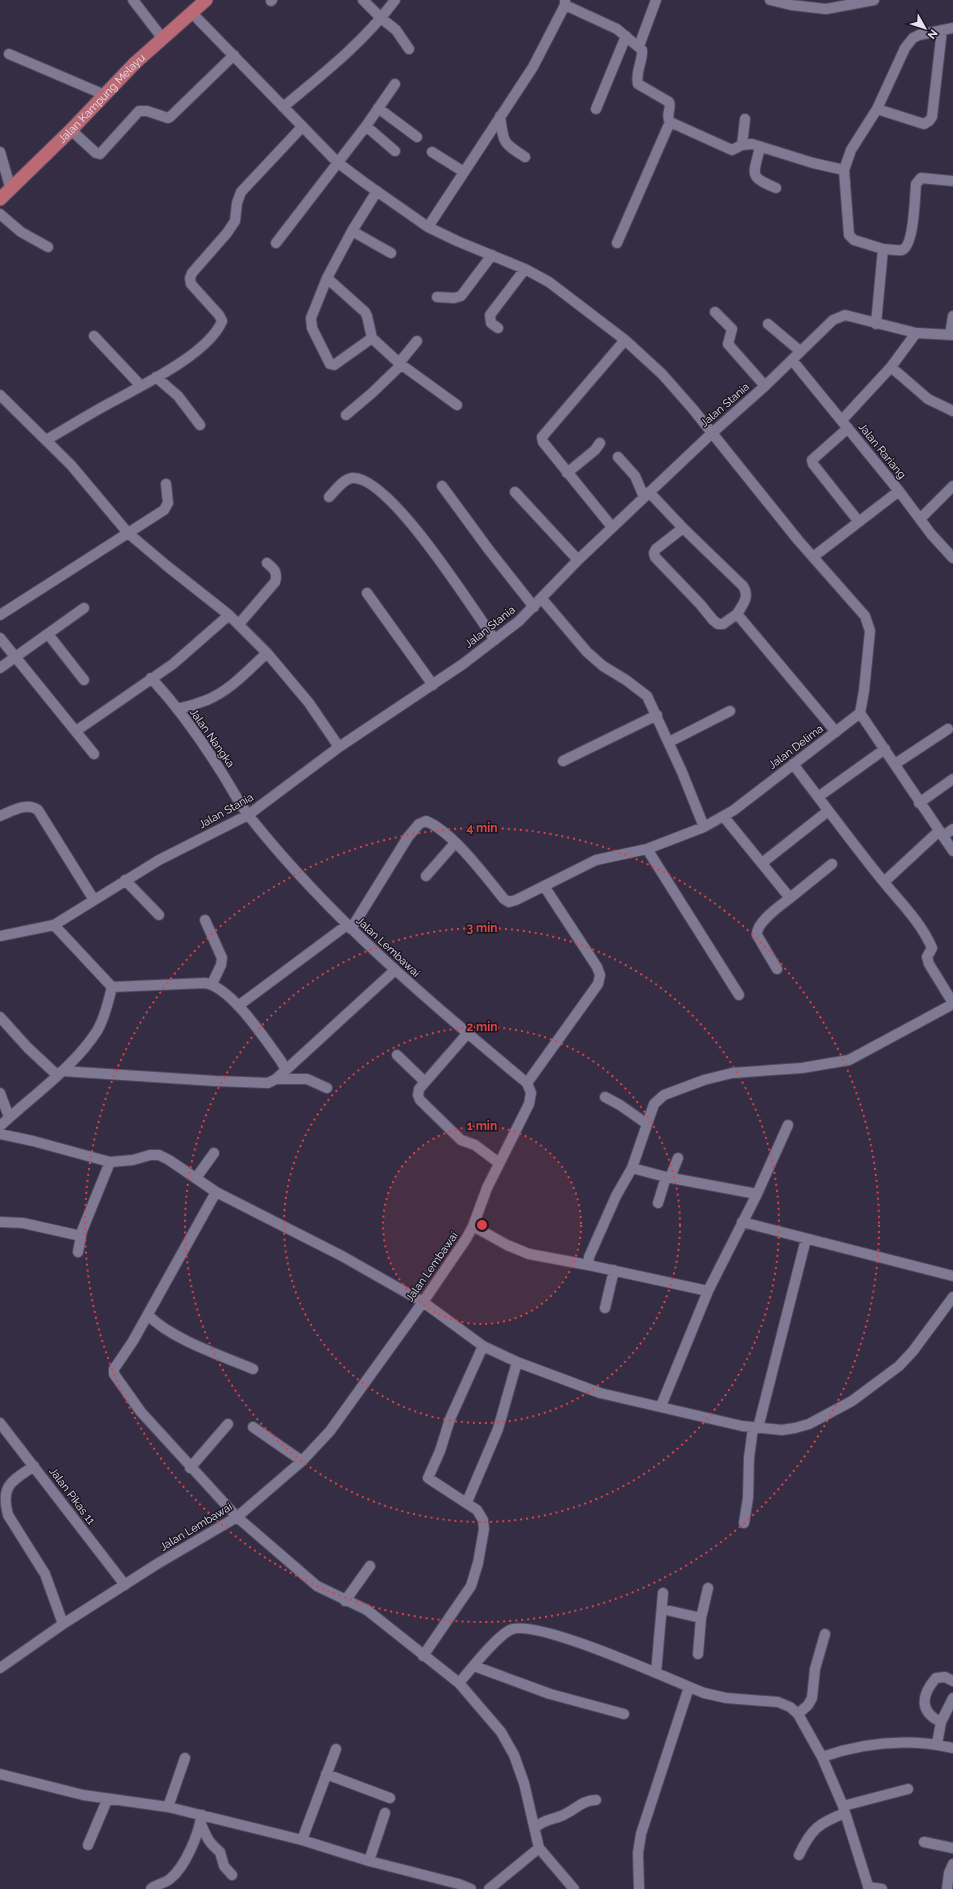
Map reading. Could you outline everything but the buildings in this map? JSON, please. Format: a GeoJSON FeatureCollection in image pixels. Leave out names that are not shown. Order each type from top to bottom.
{"type":"FeatureCollection","features":[{"type":"Feature","properties":{"kind":"main road","name":"Jalan Kampung Melayu"},"geometry":{"type":"LineString","coordinates":[[0,200],[71,130],[135,63],[206,0]]}},
{"type":"Feature","properties":{"kind":"street"},"geometry":{"type":"LineString","coordinates":[[133,0],[163,39]]}},
{"type":"Feature","properties":{"kind":"street"},"geometry":{"type":"LineString","coordinates":[[283,106],[333,65],[381,18],[395,0]]}},
{"type":"Feature","properties":{"kind":"street"},"geometry":{"type":"LineString","coordinates":[[639,46],[656,0]]}},
{"type":"Feature","properties":{"kind":"street"},"geometry":{"type":"LineString","coordinates":[[770,0],[792,2],[826,9],[874,0]]}},
{"type":"Feature","properties":{"kind":"street"},"geometry":{"type":"LineString","coordinates":[[365,1],[381,18],[396,30],[409,49]]}},
{"type":"Feature","properties":{"kind":"street"},"geometry":{"type":"LineString","coordinates":[[428,227],[533,66],[565,3],[626,36],[639,46],[643,55],[637,79],[638,84],[669,102],[668,116],[670,122],[617,243]]}},
{"type":"Feature","properties":{"kind":"street"},"geometry":{"type":"LineString","coordinates":[[192,13],[337,162],[428,227],[457,241],[525,269],[549,282],[624,340],[662,374],[692,408],[813,557],[865,616],[870,631],[864,691],[860,713],[895,764],[919,803],[953,851]]}},
{"type":"Feature","properties":{"kind":"street"},"geometry":{"type":"LineString","coordinates":[[953,28],[913,38],[905,48],[878,109],[851,150],[844,170],[849,235],[851,238],[883,249],[902,250],[907,246],[912,230],[916,184],[918,180],[921,178],[953,181]]}},
{"type":"Feature","properties":{"kind":"street"},"geometry":{"type":"LineString","coordinates":[[878,109],[924,124],[929,121],[932,117],[942,30]]}},
{"type":"Feature","properties":{"kind":"street"},"geometry":{"type":"LineString","coordinates":[[596,109],[626,36]]}},
{"type":"Feature","properties":{"kind":"street"},"geometry":{"type":"LineString","coordinates":[[9,54],[105,95]]}},
{"type":"Feature","properties":{"kind":"street"},"geometry":{"type":"LineString","coordinates":[[71,130],[96,153],[100,154],[139,111],[147,111],[168,118],[170,117],[234,55]]}},
{"type":"Feature","properties":{"kind":"street"},"geometry":{"type":"LineString","coordinates":[[276,243],[366,126],[395,84]]}},
{"type":"Feature","properties":{"kind":"street"},"geometry":{"type":"LineString","coordinates":[[378,108],[417,137]]}},
{"type":"Feature","properties":{"kind":"street"},"geometry":{"type":"LineString","coordinates":[[500,116],[503,139],[506,145],[526,157]]}},
{"type":"Feature","properties":{"kind":"street"},"geometry":{"type":"LineString","coordinates":[[742,145],[745,119]]}},
{"type":"Feature","properties":{"kind":"street"},"geometry":{"type":"LineString","coordinates":[[670,122],[732,150],[748,144],[813,163],[844,170]]}},
{"type":"Feature","properties":{"kind":"street"},"geometry":{"type":"LineString","coordinates":[[366,126],[395,151]]}},
{"type":"Feature","properties":{"kind":"street"},"geometry":{"type":"LineString","coordinates":[[46,440],[141,386],[195,352],[220,327],[222,321],[219,315],[191,284],[190,278],[192,273],[227,233],[235,221],[237,203],[241,192],[302,127]]}},
{"type":"Feature","properties":{"kind":"street"},"geometry":{"type":"LineString","coordinates":[[760,147],[754,172],[755,177],[759,181],[776,188]]}},
{"type":"Feature","properties":{"kind":"street"},"geometry":{"type":"LineString","coordinates":[[0,152],[11,190]]}},
{"type":"Feature","properties":{"kind":"street"},"geometry":{"type":"LineString","coordinates":[[432,152],[464,172]]}},
{"type":"Feature","properties":{"kind":"street"},"geometry":{"type":"LineString","coordinates":[[372,338],[334,366],[330,364],[310,323],[327,278],[352,231],[377,191]]}},
{"type":"Feature","properties":{"kind":"street"},"geometry":{"type":"LineString","coordinates":[[0,214],[14,227],[48,247]]}},
{"type":"Feature","properties":{"kind":"street"},"geometry":{"type":"LineString","coordinates":[[352,231],[391,253]]}},
{"type":"Feature","properties":{"kind":"street"},"geometry":{"type":"LineString","coordinates":[[876,324],[883,249]]}},
{"type":"Feature","properties":{"kind":"street"},"geometry":{"type":"LineString","coordinates":[[437,297],[454,298],[461,296],[492,256]]}},
{"type":"Feature","properties":{"kind":"street"},"geometry":{"type":"LineString","coordinates":[[498,328],[492,323],[490,315],[525,269]]}},
{"type":"Feature","properties":{"kind":"street"},"geometry":{"type":"LineString","coordinates":[[327,278],[365,312],[372,338],[400,364],[457,405]]}},
{"type":"Feature","properties":{"kind":"street"},"geometry":{"type":"LineString","coordinates":[[715,312],[732,329],[728,344],[765,386]]}},
{"type":"Feature","properties":{"kind":"street","name":"Jalan Stania"},"geometry":{"type":"LineString","coordinates":[[0,936],[54,924],[159,860],[248,815],[338,747],[433,685],[495,640],[534,607],[578,560],[612,527],[712,433],[765,386],[836,317],[846,315],[876,324],[916,333],[952,335]]}},
{"type":"Feature","properties":{"kind":"street"},"geometry":{"type":"LineString","coordinates":[[952,335],[953,316]]}},
{"type":"Feature","properties":{"kind":"street"},"geometry":{"type":"LineString","coordinates":[[768,324],[800,351]]}},
{"type":"Feature","properties":{"kind":"street"},"geometry":{"type":"LineString","coordinates":[[859,522],[813,464],[812,460],[845,424],[891,367],[916,333]]}},
{"type":"Feature","properties":{"kind":"street"},"geometry":{"type":"LineString","coordinates":[[94,336],[141,386]]}},
{"type":"Feature","properties":{"kind":"street"},"geometry":{"type":"LineString","coordinates":[[612,527],[543,442],[542,437],[624,340]]}},
{"type":"Feature","properties":{"kind":"street"},"geometry":{"type":"LineString","coordinates":[[346,415],[372,393],[400,364],[417,341]]}},
{"type":"Feature","properties":{"kind":"street","name":"Jalan Rariang"},"geometry":{"type":"LineString","coordinates":[[792,360],[953,558]]}},
{"type":"Feature","properties":{"kind":"street"},"geometry":{"type":"LineString","coordinates":[[891,367],[928,399],[953,411]]}},
{"type":"Feature","properties":{"kind":"street"},"geometry":{"type":"LineString","coordinates":[[156,377],[178,396],[200,425]]}},
{"type":"Feature","properties":{"kind":"street"},"geometry":{"type":"LineString","coordinates":[[0,395],[46,440],[103,502],[128,533],[166,566],[229,615],[267,653],[309,703],[338,747]]}},
{"type":"Feature","properties":{"kind":"street"},"geometry":{"type":"LineString","coordinates":[[567,472],[595,450],[600,443]]}},
{"type":"Feature","properties":{"kind":"street"},"geometry":{"type":"LineString","coordinates":[[618,456],[634,476],[646,495],[683,528],[747,591],[747,597],[736,614],[722,624],[718,624],[713,620],[700,604],[655,557],[654,553],[656,549],[683,528]]}},
{"type":"Feature","properties":{"kind":"street"},"geometry":{"type":"LineString","coordinates":[[329,498],[345,481],[352,478],[365,482],[385,496],[411,522],[495,640]]}},
{"type":"Feature","properties":{"kind":"street"},"geometry":{"type":"LineString","coordinates":[[0,615],[166,507],[168,503],[166,484]]}},
{"type":"Feature","properties":{"kind":"street"},"geometry":{"type":"LineString","coordinates":[[442,486],[489,550],[534,607]]}},
{"type":"Feature","properties":{"kind":"street"},"geometry":{"type":"LineString","coordinates":[[920,519],[953,486]]}},
{"type":"Feature","properties":{"kind":"street"},"geometry":{"type":"LineString","coordinates":[[813,557],[899,491]]}},
{"type":"Feature","properties":{"kind":"street"},"geometry":{"type":"LineString","coordinates":[[515,492],[578,560]]}},
{"type":"Feature","properties":{"kind":"street"},"geometry":{"type":"LineString","coordinates":[[239,624],[275,582],[277,576],[274,569],[267,563]]}},
{"type":"Feature","properties":{"kind":"street"},"geometry":{"type":"LineString","coordinates":[[367,593],[433,685]]}},
{"type":"Feature","properties":{"kind":"street"},"geometry":{"type":"LineString","coordinates":[[542,599],[587,652],[603,666],[626,680],[647,696],[669,742],[704,827]]}},
{"type":"Feature","properties":{"kind":"street"},"geometry":{"type":"LineString","coordinates":[[0,668],[84,608]]}},
{"type":"Feature","properties":{"kind":"street"},"geometry":{"type":"LineString","coordinates":[[736,614],[836,732]]}},
{"type":"Feature","properties":{"kind":"street"},"geometry":{"type":"LineString","coordinates":[[76,731],[172,664],[229,615]]}},
{"type":"Feature","properties":{"kind":"street"},"geometry":{"type":"LineString","coordinates":[[48,634],[84,680]]}},
{"type":"Feature","properties":{"kind":"street"},"geometry":{"type":"LineString","coordinates":[[0,638],[94,754]]}},
{"type":"Feature","properties":{"kind":"street"},"geometry":{"type":"LineString","coordinates":[[177,709],[206,701],[218,695],[233,685],[267,653]]}},
{"type":"Feature","properties":{"kind":"street","name":"Jalan Nangka"},"geometry":{"type":"LineString","coordinates":[[151,678],[166,694],[219,768],[248,815]]}},
{"type":"Feature","properties":{"kind":"street"},"geometry":{"type":"LineString","coordinates":[[669,742],[730,711]]}},
{"type":"Feature","properties":{"kind":"street","name":"Jalan Delima"},"geometry":{"type":"LineString","coordinates":[[455,843],[504,899],[509,902],[516,900],[596,860],[647,849],[704,827],[724,817],[860,713]]}},
{"type":"Feature","properties":{"kind":"street"},"geometry":{"type":"LineString","coordinates":[[563,761],[657,715]]}},
{"type":"Feature","properties":{"kind":"street"},"geometry":{"type":"LineString","coordinates":[[895,764],[948,729]]}},
{"type":"Feature","properties":{"kind":"street"},"geometry":{"type":"LineString","coordinates":[[818,797],[885,749]]}},
{"type":"Feature","properties":{"kind":"street"},"geometry":{"type":"LineString","coordinates":[[588,1264],[588,1257],[613,1202],[632,1168],[654,1104],[664,1095],[678,1088],[732,1073],[802,1068],[849,1060],[953,1004],[929,964],[927,957],[932,948],[925,935],[902,902],[884,882],[793,764]]}},
{"type":"Feature","properties":{"kind":"street"},"geometry":{"type":"LineString","coordinates":[[919,803],[953,779]]}},
{"type":"Feature","properties":{"kind":"street"},"geometry":{"type":"LineString","coordinates":[[0,816],[27,806],[32,806],[38,810],[94,900]]}},
{"type":"Feature","properties":{"kind":"street"},"geometry":{"type":"LineString","coordinates":[[762,863],[828,811]]}},
{"type":"Feature","properties":{"kind":"street","name":"Jalan Lembawai"},"geometry":{"type":"LineString","coordinates":[[0,1668],[63,1624],[157,1564],[237,1518],[302,1461],[330,1431],[423,1302],[473,1226],[483,1197],[529,1104],[531,1093],[527,1083],[467,1034],[349,927],[297,873],[248,815]]}},
{"type":"Feature","properties":{"kind":"street"},"geometry":{"type":"LineString","coordinates":[[724,817],[790,898]]}},
{"type":"Feature","properties":{"kind":"street"},"geometry":{"type":"LineString","coordinates":[[238,1006],[349,927],[408,837],[419,824],[426,821],[433,824],[455,843],[426,876]]}},
{"type":"Feature","properties":{"kind":"street"},"geometry":{"type":"LineString","coordinates":[[884,882],[941,834],[953,829]]}},
{"type":"Feature","properties":{"kind":"street"},"geometry":{"type":"LineString","coordinates":[[647,849],[739,996]]}},
{"type":"Feature","properties":{"kind":"street"},"geometry":{"type":"LineString","coordinates":[[777,969],[757,935],[756,929],[790,898],[832,864]]}},
{"type":"Feature","properties":{"kind":"street"},"geometry":{"type":"LineString","coordinates":[[125,880],[159,915]]}},
{"type":"Feature","properties":{"kind":"street"},"geometry":{"type":"LineString","coordinates":[[527,1083],[598,984],[600,975],[544,886]]}},
{"type":"Feature","properties":{"kind":"street"},"geometry":{"type":"LineString","coordinates":[[205,920],[222,958],[221,965],[212,984]]}},
{"type":"Feature","properties":{"kind":"street"},"geometry":{"type":"LineString","coordinates":[[54,924],[112,987],[205,983],[212,984],[238,1006],[282,1060],[286,1070]]}},
{"type":"Feature","properties":{"kind":"street"},"geometry":{"type":"LineString","coordinates":[[0,1017],[59,1073],[216,1082],[268,1083],[276,1079],[395,970]]}},
{"type":"Feature","properties":{"kind":"street"},"geometry":{"type":"LineString","coordinates":[[0,1126],[59,1073],[83,1049],[98,1030],[112,987]]}},
{"type":"Feature","properties":{"kind":"street"},"geometry":{"type":"LineString","coordinates":[[467,1034],[419,1089],[418,1095],[420,1100],[461,1140],[474,1145],[499,1163]]}},
{"type":"Feature","properties":{"kind":"street"},"geometry":{"type":"LineString","coordinates":[[397,1055],[425,1082]]}},
{"type":"Feature","properties":{"kind":"street"},"geometry":{"type":"LineString","coordinates":[[276,1079],[307,1079],[327,1088]]}},
{"type":"Feature","properties":{"kind":"street"},"geometry":{"type":"LineString","coordinates":[[0,1093],[9,1117]]}},
{"type":"Feature","properties":{"kind":"street"},"geometry":{"type":"LineString","coordinates":[[605,1097],[620,1105],[647,1124]]}},
{"type":"Feature","properties":{"kind":"street"},"geometry":{"type":"LineString","coordinates":[[661,1406],[708,1291],[757,1194],[788,1125]]}},
{"type":"Feature","properties":{"kind":"street"},"geometry":{"type":"LineString","coordinates":[[0,1134],[34,1141],[110,1162],[159,1155],[169,1160],[216,1192],[342,1256],[423,1302],[483,1346],[517,1362],[600,1393],[756,1428],[782,1430],[795,1428],[808,1424],[852,1401],[899,1366],[913,1351],[953,1297]]}},
{"type":"Feature","properties":{"kind":"street"},"geometry":{"type":"LineString","coordinates":[[196,1178],[214,1153]]}},
{"type":"Feature","properties":{"kind":"street"},"geometry":{"type":"LineString","coordinates":[[658,1203],[668,1177],[678,1158]]}},
{"type":"Feature","properties":{"kind":"street"},"geometry":{"type":"LineString","coordinates":[[78,1252],[81,1236],[110,1162]]}},
{"type":"Feature","properties":{"kind":"street"},"geometry":{"type":"LineString","coordinates":[[632,1168],[668,1177],[757,1194]]}},
{"type":"Feature","properties":{"kind":"street"},"geometry":{"type":"LineString","coordinates":[[216,1192],[162,1286],[148,1315],[114,1369],[114,1374],[141,1412],[190,1468],[237,1518],[317,1586],[345,1601],[367,1610],[423,1656],[459,1683],[501,1732],[514,1755],[524,1783],[539,1848],[574,1889]]}},
{"type":"Feature","properties":{"kind":"street"},"geometry":{"type":"LineString","coordinates":[[0,1222],[23,1223],[81,1236]]}},
{"type":"Feature","properties":{"kind":"street"},"geometry":{"type":"LineString","coordinates":[[742,1222],[953,1276]]}},
{"type":"Feature","properties":{"kind":"street"},"geometry":{"type":"LineString","coordinates":[[473,1226],[506,1245],[529,1254],[588,1264],[708,1291]]}},
{"type":"Feature","properties":{"kind":"street"},"geometry":{"type":"LineString","coordinates":[[744,1523],[748,1498],[749,1458],[806,1238]]}},
{"type":"Feature","properties":{"kind":"street"},"geometry":{"type":"LineString","coordinates":[[605,1308],[614,1270]]}},
{"type":"Feature","properties":{"kind":"street"},"geometry":{"type":"LineString","coordinates":[[148,1315],[163,1327],[186,1339],[253,1369]]}},
{"type":"Feature","properties":{"kind":"street"},"geometry":{"type":"LineString","coordinates":[[423,1656],[471,1586],[478,1563],[484,1529],[483,1520],[477,1510],[428,1478],[440,1451],[450,1420],[483,1346]]}},
{"type":"Feature","properties":{"kind":"street"},"geometry":{"type":"LineString","coordinates":[[466,1502],[498,1429],[517,1362]]}},
{"type":"Feature","properties":{"kind":"street","name":"Jalan Pikas 11"},"geometry":{"type":"LineString","coordinates":[[0,1423],[125,1585]]}},
{"type":"Feature","properties":{"kind":"street"},"geometry":{"type":"LineString","coordinates":[[190,1468],[228,1424]]}},
{"type":"Feature","properties":{"kind":"street"},"geometry":{"type":"LineString","coordinates":[[253,1427],[302,1461]]}},
{"type":"Feature","properties":{"kind":"street"},"geometry":{"type":"LineString","coordinates":[[34,1466],[5,1485],[1,1497],[8,1515],[45,1574],[63,1624]]}},
{"type":"Feature","properties":{"kind":"street"},"geometry":{"type":"LineString","coordinates":[[345,1601],[370,1566]]}},
{"type":"Feature","properties":{"kind":"street"},"geometry":{"type":"LineString","coordinates":[[698,1654],[701,1618],[708,1588]]}},
{"type":"Feature","properties":{"kind":"street"},"geometry":{"type":"LineString","coordinates":[[656,1673],[663,1593]]}},
{"type":"Feature","properties":{"kind":"street"},"geometry":{"type":"LineString","coordinates":[[662,1609],[701,1618]]}},
{"type":"Feature","properties":{"kind":"street"},"geometry":{"type":"LineString","coordinates":[[459,1683],[497,1641],[509,1630],[518,1628],[544,1632],[575,1642],[689,1687],[726,1698],[778,1702],[790,1707],[798,1714],[822,1757],[844,1809],[869,1888],[882,1889]]}},
{"type":"Feature","properties":{"kind":"street"},"geometry":{"type":"LineString","coordinates":[[798,1714],[808,1705],[812,1698],[815,1668],[824,1634]]}},
{"type":"Feature","properties":{"kind":"street"},"geometry":{"type":"LineString","coordinates":[[474,1666],[550,1694],[624,1714]]}},
{"type":"Feature","properties":{"kind":"street"},"geometry":{"type":"LineString","coordinates":[[941,1722],[928,1714],[924,1704],[927,1694],[936,1678],[945,1677],[953,1682]]}},
{"type":"Feature","properties":{"kind":"street"},"geometry":{"type":"LineString","coordinates":[[639,1889],[638,1852],[641,1834],[689,1687]]}},
{"type":"Feature","properties":{"kind":"street"},"geometry":{"type":"LineString","coordinates":[[937,1744],[941,1722],[953,1698]]}},
{"type":"Feature","properties":{"kind":"street"},"geometry":{"type":"LineString","coordinates":[[822,1757],[851,1748],[881,1742],[937,1744],[953,1748]]}},
{"type":"Feature","properties":{"kind":"street"},"geometry":{"type":"LineString","coordinates":[[302,1840],[336,1749]]}},
{"type":"Feature","properties":{"kind":"street"},"geometry":{"type":"LineString","coordinates":[[168,1807],[185,1758]]}},
{"type":"Feature","properties":{"kind":"street"},"geometry":{"type":"LineString","coordinates":[[0,1774],[107,1800],[168,1807],[201,1818],[302,1840],[369,1861],[434,1876],[471,1889]]}},
{"type":"Feature","properties":{"kind":"street"},"geometry":{"type":"LineString","coordinates":[[326,1774],[390,1798]]}},
{"type":"Feature","properties":{"kind":"street"},"geometry":{"type":"LineString","coordinates":[[798,1854],[804,1843],[818,1826],[844,1809],[908,1789]]}},
{"type":"Feature","properties":{"kind":"street"},"geometry":{"type":"LineString","coordinates":[[88,1845],[107,1800]]}},
{"type":"Feature","properties":{"kind":"street"},"geometry":{"type":"LineString","coordinates":[[535,1828],[542,1822],[561,1816],[584,1802],[596,1800]]}},
{"type":"Feature","properties":{"kind":"street"},"geometry":{"type":"LineString","coordinates":[[369,1861],[385,1813]]}},
{"type":"Feature","properties":{"kind":"street"},"geometry":{"type":"LineString","coordinates":[[201,1818],[210,1842],[214,1848],[220,1852],[224,1866],[232,1875]]}},
{"type":"Feature","properties":{"kind":"street"},"geometry":{"type":"LineString","coordinates":[[151,1889],[171,1879],[182,1863],[195,1839],[201,1818]]}},
{"type":"Feature","properties":{"kind":"street"},"geometry":{"type":"LineString","coordinates":[[924,1842],[953,1848]]}},
{"type":"Feature","properties":{"kind":"street"},"geometry":{"type":"LineString","coordinates":[[489,1889],[539,1848]]}},
{"type":"Feature","properties":{"kind":"street"},"geometry":{"type":"LineString","coordinates":[[947,1889],[949,1873],[953,1864]]}}]}
